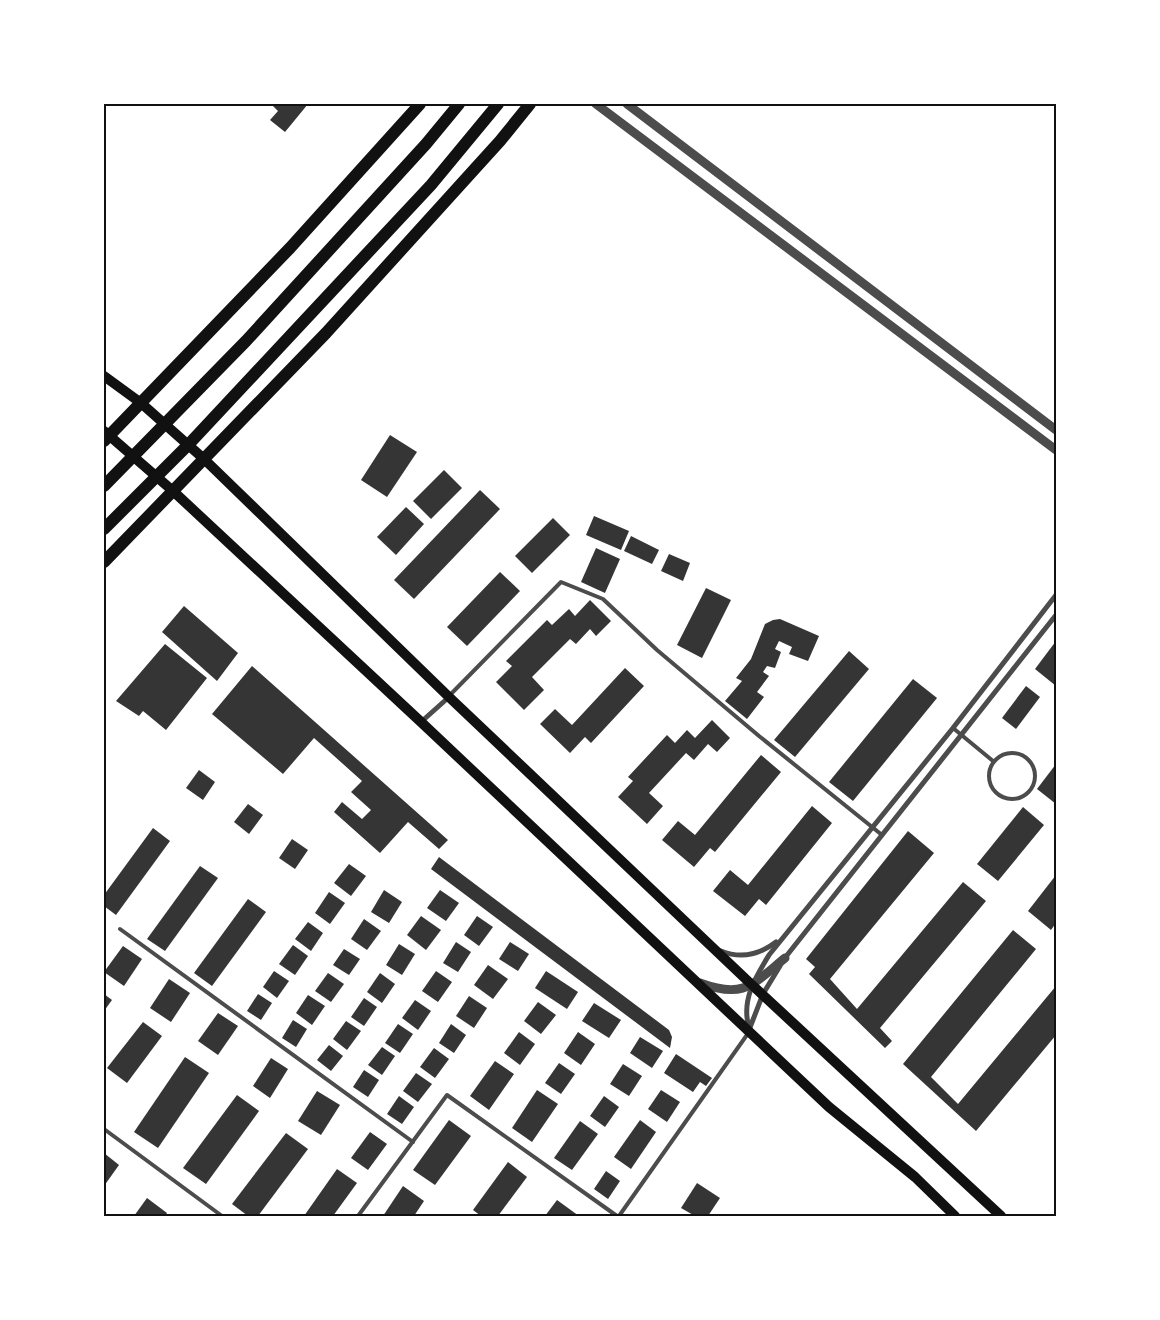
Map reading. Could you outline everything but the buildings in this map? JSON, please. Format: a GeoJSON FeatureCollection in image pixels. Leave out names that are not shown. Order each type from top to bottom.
{"type":"FeatureCollection","features":[{"type":"Feature","properties":{"kind":"main road"},"geometry":{"type":"LineString","coordinates":[[420,104],[290,248],[141,403],[106,436],[173,491],[829,1107],[915,1177],[955,1216]]}},
{"type":"Feature","properties":{"kind":"main road"},"geometry":{"type":"LineString","coordinates":[[104,486],[246,342],[397,176],[459,104]]}},
{"type":"Feature","properties":{"kind":"main road"},"geometry":{"type":"LineString","coordinates":[[104,529],[189,444],[418,199],[498,104]]}},
{"type":"Feature","properties":{"kind":"main road"},"geometry":{"type":"LineString","coordinates":[[104,562],[326,333],[500,141],[530,104]]}},
{"type":"Feature","properties":{"kind":"main road"},"geometry":{"type":"LineString","coordinates":[[104,376],[141,403],[204,459],[449,697],[712,947],[1001,1216]]}},
{"type":"Feature","properties":{"kind":"street"},"geometry":{"type":"LineString","coordinates":[[596,104],[1056,450]]}},
{"type":"Feature","properties":{"kind":"street"},"geometry":{"type":"LineString","coordinates":[[627,104],[1056,430]]}},
{"type":"Feature","properties":{"kind":"street"},"geometry":{"type":"LineString","coordinates":[[749,1031],[746,1020],[752,984],[769,955],[953,728],[1056,595]]}},
{"type":"Feature","properties":{"kind":"street"},"geometry":{"type":"LineString","coordinates":[[749,1031],[763,994],[785,958],[1056,615]]}},
{"type":"Feature","properties":{"kind":"street"},"geometry":{"type":"LineString","coordinates":[[421,722],[449,697]]}},
{"type":"Feature","properties":{"kind":"street"},"geometry":{"type":"LineString","coordinates":[[712,947],[734,955],[753,955],[770,947],[782,937]]}},
{"type":"Feature","properties":{"kind":"street"},"geometry":{"type":"LineString","coordinates":[[697,983],[724,991],[735,991],[752,984],[785,958]]}},
{"type":"Feature","properties":{"kind":"lane"},"geometry":{"type":"LineString","coordinates":[[449,697],[561,582],[603,599],[657,650],[759,736],[882,835]]}},
{"type":"Feature","properties":{"kind":"lane"},"geometry":{"type":"LineString","coordinates":[[953,728],[993,761]]}},
{"type":"Feature","properties":{"kind":"lane"},"geometry":{"type":"LineString","coordinates":[[1014,752],[1027,758],[1032,764],[1035,779],[1029,792],[1015,800],[1007,800],[993,791],[988,776],[989,768],[993,761],[999,756],[1014,752]]}},
{"type":"Feature","properties":{"kind":"lane"},"geometry":{"type":"LineString","coordinates":[[120,929],[412,1142]]}},
{"type":"Feature","properties":{"kind":"lane"},"geometry":{"type":"LineString","coordinates":[[358,1216],[447,1095],[618,1216],[749,1031]]}},
{"type":"Feature","properties":{"kind":"lane"},"geometry":{"type":"LineString","coordinates":[[104,1129],[222,1216]]}}]}
